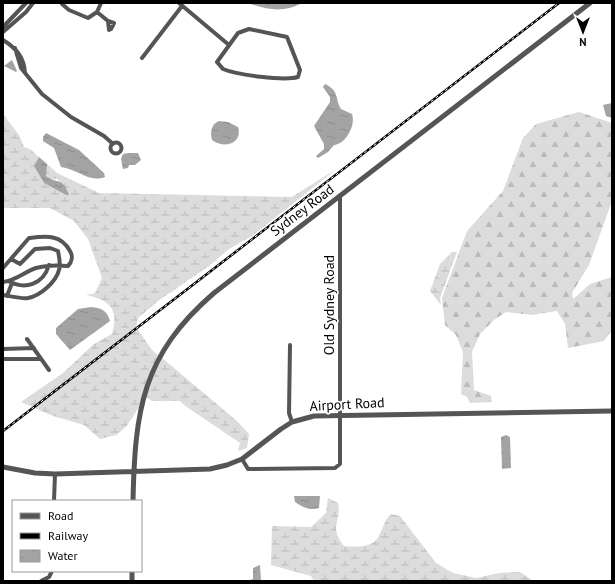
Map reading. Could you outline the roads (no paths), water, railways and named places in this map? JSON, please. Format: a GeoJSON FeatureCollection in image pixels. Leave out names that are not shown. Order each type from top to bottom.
{"type":"FeatureCollection","features":[{"type":"Feature","properties":{"kind":"street"},"geometry":{"type":"LineString","coordinates":[[3,27],[26,3]]}},
{"type":"Feature","properties":{"kind":"street"},"geometry":{"type":"LineString","coordinates":[[3,32],[26,12],[33,3]]}},
{"type":"Feature","properties":{"kind":"street"},"geometry":{"type":"LineString","coordinates":[[62,4],[68,10],[88,18],[97,12],[101,3]]}},
{"type":"Feature","properties":{"kind":"street","name":"Sydney Road"},"geometry":{"type":"LineString","coordinates":[[133,500],[139,414],[143,395],[159,356],[183,323],[214,293],[590,3]]}},
{"type":"Feature","properties":{"kind":"street"},"geometry":{"type":"LineString","coordinates":[[142,58],[181,5],[229,45]]}},
{"type":"Feature","properties":{"kind":"street"},"geometry":{"type":"LineString","coordinates":[[97,12],[108,21]]}},
{"type":"Feature","properties":{"kind":"street"},"geometry":{"type":"LineString","coordinates":[[249,28],[287,37],[300,70],[298,77],[289,79],[260,76],[223,68],[217,62],[229,45],[238,33],[249,28]]}},
{"type":"Feature","properties":{"kind":"street"},"geometry":{"type":"LineString","coordinates":[[3,40],[15,48],[25,74],[42,94],[71,117],[104,136],[113,144]]}},
{"type":"Feature","properties":{"kind":"street","name":"Old Sydney Road"},"geometry":{"type":"LineString","coordinates":[[242,458],[248,469],[335,468],[340,464],[340,197]]}},
{"type":"Feature","properties":{"kind":"street"},"geometry":{"type":"LineString","coordinates":[[3,268],[28,238],[48,237],[60,239],[72,254],[70,264],[34,269],[26,275],[8,282]]}},
{"type":"Feature","properties":{"kind":"street"},"geometry":{"type":"LineString","coordinates":[[8,282],[5,296],[26,299],[34,297],[50,284],[59,272],[60,265],[58,251],[50,248],[35,249],[20,264],[11,259]]}},
{"type":"Feature","properties":{"kind":"street"},"geometry":{"type":"LineString","coordinates":[[8,282],[27,286],[39,281],[46,274],[49,266]]}},
{"type":"Feature","properties":{"kind":"street"},"geometry":{"type":"LineString","coordinates":[[27,339],[49,370]]}},
{"type":"Feature","properties":{"kind":"street"},"geometry":{"type":"LineString","coordinates":[[290,345],[289,413],[292,422]]}},
{"type":"Feature","properties":{"kind":"street"},"geometry":{"type":"LineString","coordinates":[[3,349],[34,348]]}},
{"type":"Feature","properties":{"kind":"street"},"geometry":{"type":"LineString","coordinates":[[3,360],[40,359]]}},
{"type":"Feature","properties":{"kind":"street","name":"Airport Road"},"geometry":{"type":"LineString","coordinates":[[3,467],[35,473],[55,474],[210,469],[227,465],[242,458],[292,422],[314,416],[341,414],[612,410]]}},
{"type":"Feature","properties":{"kind":"street"},"geometry":{"type":"LineString","coordinates":[[54,500],[55,474]]}},
{"type":"Feature","properties":{"kind":"street"},"geometry":{"type":"LineString","coordinates":[[41,581],[49,576],[51,572]]}},
{"type":"Feature","properties":{"kind":"water"},"geometry":{"type":"Polygon","coordinates":[[[248,3],[302,3],[289,8],[269,9],[248,3]]]}},
{"type":"Feature","properties":{"kind":"water"},"geometry":{"type":"Polygon","coordinates":[[[12,60],[17,71],[16,72],[4,66],[12,60]]]}},
{"type":"Feature","properties":{"kind":"water"},"geometry":{"type":"Polygon","coordinates":[[[325,84],[335,93],[341,109],[352,114],[353,123],[346,138],[334,145],[328,152],[318,158],[316,156],[324,149],[324,144],[314,126],[330,102],[330,97],[323,87],[325,84]]]}},
{"type":"Feature","properties":{"kind":"water"},"geometry":{"type":"Polygon","coordinates":[[[612,103],[612,118],[606,116],[603,105],[612,103]]]}},
{"type":"Feature","properties":{"kind":"water"},"geometry":{"type":"Polygon","coordinates":[[[219,121],[228,122],[238,127],[239,133],[235,141],[222,144],[212,140],[212,129],[214,124],[219,121]]]}},
{"type":"Feature","properties":{"kind":"water"},"geometry":{"type":"Polygon","coordinates":[[[46,133],[79,150],[104,173],[105,177],[88,177],[61,167],[54,148],[43,141],[43,137],[46,133]]]}},
{"type":"Feature","properties":{"kind":"water"},"geometry":{"type":"Polygon","coordinates":[[[138,153],[141,160],[135,165],[129,165],[128,168],[123,169],[121,159],[123,154],[138,153]]]}},
{"type":"Feature","properties":{"kind":"water"},"geometry":{"type":"Polygon","coordinates":[[[39,157],[47,164],[46,176],[62,183],[69,195],[66,195],[44,183],[34,166],[39,157]]]}},
{"type":"Feature","properties":{"kind":"water"},"geometry":{"type":"Polygon","coordinates":[[[91,307],[103,310],[107,314],[110,321],[70,350],[56,334],[56,328],[78,309],[91,307]]]}},
{"type":"Feature","properties":{"kind":"water"},"geometry":{"type":"Polygon","coordinates":[[[506,435],[510,437],[511,468],[502,469],[501,437],[506,435]]]}},
{"type":"Feature","properties":{"kind":"water"},"geometry":{"type":"Polygon","coordinates":[[[294,496],[320,496],[319,508],[309,509],[303,507],[295,502],[294,496]]]}},
{"type":"Feature","properties":{"kind":"water"},"geometry":{"type":"Polygon","coordinates":[[[260,565],[261,581],[247,581],[253,579],[253,568],[260,565]]]}},
{"type":"Feature","properties":{"kind":"railway"},"geometry":{"type":"LineString","coordinates":[[3,431],[559,3]]}}]}
